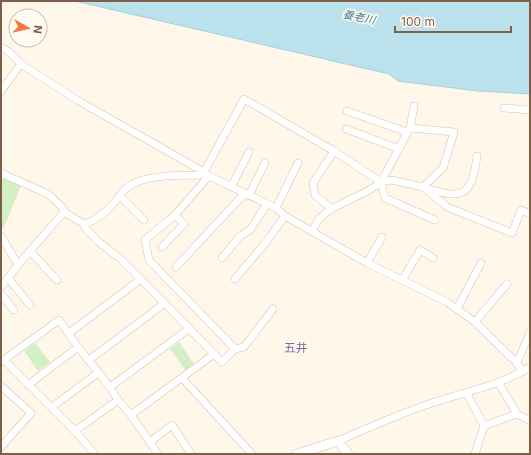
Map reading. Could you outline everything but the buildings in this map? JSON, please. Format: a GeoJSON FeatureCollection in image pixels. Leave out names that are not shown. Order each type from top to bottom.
{"type":"FeatureCollection","features":[{"type":"Feature","properties":{"kind":"street"},"geometry":{"type":"LineString","coordinates":[[1,47],[9,52],[21,64],[77,100],[206,174],[276,208],[285,216],[367,262],[447,302],[475,322],[516,363],[522,372]]}},
{"type":"Feature","properties":{"kind":"street"},"geometry":{"type":"LineString","coordinates":[[1,91],[21,64]]}},
{"type":"Feature","properties":{"kind":"street"},"geometry":{"type":"LineString","coordinates":[[235,349],[149,260],[145,240],[175,214],[206,174],[244,99],[334,151],[381,182],[385,198],[435,220]]}},
{"type":"Feature","properties":{"kind":"street"},"geometry":{"type":"LineString","coordinates":[[312,231],[320,218],[332,209],[375,188],[381,182],[409,130],[414,106]]}},
{"type":"Feature","properties":{"kind":"street"},"geometry":{"type":"LineString","coordinates":[[504,108],[530,110]]}},
{"type":"Feature","properties":{"kind":"street"},"geometry":{"type":"LineString","coordinates":[[347,111],[409,130],[454,132],[443,168],[423,187]]}},
{"type":"Feature","properties":{"kind":"street"},"geometry":{"type":"LineString","coordinates":[[346,129],[399,149]]}},
{"type":"Feature","properties":{"kind":"street"},"geometry":{"type":"LineString","coordinates":[[332,209],[314,195],[313,183],[334,151]]}},
{"type":"Feature","properties":{"kind":"street"},"geometry":{"type":"LineString","coordinates":[[232,187],[249,152]]}},
{"type":"Feature","properties":{"kind":"street"},"geometry":{"type":"LineString","coordinates":[[381,182],[392,180],[454,194],[464,191],[471,185],[476,167],[476,156]]}},
{"type":"Feature","properties":{"kind":"street"},"geometry":{"type":"LineString","coordinates":[[176,267],[247,194],[265,163]]}},
{"type":"Feature","properties":{"kind":"street"},"geometry":{"type":"LineString","coordinates":[[276,208],[298,164]]}},
{"type":"Feature","properties":{"kind":"street"},"geometry":{"type":"LineString","coordinates":[[1,173],[48,194],[62,206],[64,212],[84,224],[84,228],[122,260],[222,362],[235,349],[244,347],[273,309]]}},
{"type":"Feature","properties":{"kind":"street"},"geometry":{"type":"LineString","coordinates":[[84,224],[102,214],[126,188],[137,182],[160,178],[206,174]]}},
{"type":"Feature","properties":{"kind":"street"},"geometry":{"type":"LineString","coordinates":[[423,187],[447,207],[512,233],[521,210],[530,214]]}},
{"type":"Feature","properties":{"kind":"street"},"geometry":{"type":"LineString","coordinates":[[120,196],[144,220]]}},
{"type":"Feature","properties":{"kind":"street"},"geometry":{"type":"LineString","coordinates":[[222,258],[240,236],[250,230],[267,204]]}},
{"type":"Feature","properties":{"kind":"street"},"geometry":{"type":"LineString","coordinates":[[1,287],[18,264],[64,212]]}},
{"type":"Feature","properties":{"kind":"street"},"geometry":{"type":"LineString","coordinates":[[162,247],[184,224],[175,214]]}},
{"type":"Feature","properties":{"kind":"street"},"geometry":{"type":"LineString","coordinates":[[235,280],[267,241],[285,216]]}},
{"type":"Feature","properties":{"kind":"street"},"geometry":{"type":"LineString","coordinates":[[367,262],[382,237]]}},
{"type":"Feature","properties":{"kind":"street"},"geometry":{"type":"LineString","coordinates":[[2,241],[18,264]]}},
{"type":"Feature","properties":{"kind":"street"},"geometry":{"type":"LineString","coordinates":[[403,280],[420,250],[433,258]]}},
{"type":"Feature","properties":{"kind":"street"},"geometry":{"type":"LineString","coordinates":[[30,251],[57,280]]}},
{"type":"Feature","properties":{"kind":"street"},"geometry":{"type":"LineString","coordinates":[[457,309],[481,263]]}},
{"type":"Feature","properties":{"kind":"street"},"geometry":{"type":"LineString","coordinates":[[8,278],[30,305]]}},
{"type":"Feature","properties":{"kind":"street"},"geometry":{"type":"LineString","coordinates":[[69,333],[141,279]]}},
{"type":"Feature","properties":{"kind":"street"},"geometry":{"type":"LineString","coordinates":[[475,322],[507,284]]}},
{"type":"Feature","properties":{"kind":"street"},"geometry":{"type":"LineString","coordinates":[[1,294],[14,310]]}},
{"type":"Feature","properties":{"kind":"street"},"geometry":{"type":"LineString","coordinates":[[89,360],[165,303]]}},
{"type":"Feature","properties":{"kind":"street"},"geometry":{"type":"LineString","coordinates":[[93,454],[94,453],[75,431],[52,407],[2,361],[59,320],[78,347],[110,387],[118,400],[131,415],[158,454]]}},
{"type":"Feature","properties":{"kind":"street"},"geometry":{"type":"LineString","coordinates":[[110,387],[190,328]]}},
{"type":"Feature","properties":{"kind":"street"},"geometry":{"type":"LineString","coordinates":[[516,363],[530,332]]}},
{"type":"Feature","properties":{"kind":"street"},"geometry":{"type":"LineString","coordinates":[[28,385],[78,347]]}},
{"type":"Feature","properties":{"kind":"street"},"geometry":{"type":"LineString","coordinates":[[131,415],[214,354]]}},
{"type":"Feature","properties":{"kind":"street"},"geometry":{"type":"LineString","coordinates":[[297,454],[338,441],[424,406],[498,382],[530,367]]}},
{"type":"Feature","properties":{"kind":"street"},"geometry":{"type":"LineString","coordinates":[[52,407],[98,373]]}},
{"type":"Feature","properties":{"kind":"street"},"geometry":{"type":"LineString","coordinates":[[182,378],[252,454]]}},
{"type":"Feature","properties":{"kind":"street"},"geometry":{"type":"LineString","coordinates":[[498,382],[517,414],[530,421]]}},
{"type":"Feature","properties":{"kind":"street"},"geometry":{"type":"LineString","coordinates":[[1,386],[31,413],[1,447]]}},
{"type":"Feature","properties":{"kind":"street"},"geometry":{"type":"LineString","coordinates":[[466,392],[484,426],[475,454]]}},
{"type":"Feature","properties":{"kind":"street"},"geometry":{"type":"LineString","coordinates":[[75,431],[118,400]]}},
{"type":"Feature","properties":{"kind":"street"},"geometry":{"type":"LineString","coordinates":[[484,426],[517,414]]}},
{"type":"Feature","properties":{"kind":"street"},"geometry":{"type":"LineString","coordinates":[[150,442],[172,425],[191,454]]}},
{"type":"Feature","properties":{"kind":"street"},"geometry":{"type":"LineString","coordinates":[[338,441],[348,454]]}},
{"type":"Feature","properties":{"kind":"green space"},"geometry":{"type":"Polygon","coordinates":[[[1,179],[7,179],[21,186],[3,229],[1,226],[1,179]]]}},
{"type":"Feature","properties":{"kind":"green space"},"geometry":{"type":"Polygon","coordinates":[[[179,342],[194,364],[185,370],[170,349],[179,342]]]}},
{"type":"Feature","properties":{"kind":"green space"},"geometry":{"type":"Polygon","coordinates":[[[35,343],[50,362],[38,371],[24,351],[35,343]]]}},
{"type":"Feature","properties":{"kind":"water","name":"養老川"},"geometry":{"type":"Polygon","coordinates":[[[75,1],[530,1],[530,94],[478,91],[398,81],[389,74],[75,1]]]}},
{"type":"Feature","properties":{"kind":"district","name":"五井"},"geometry":{"type":"Point","coordinates":[296,348]}}]}
